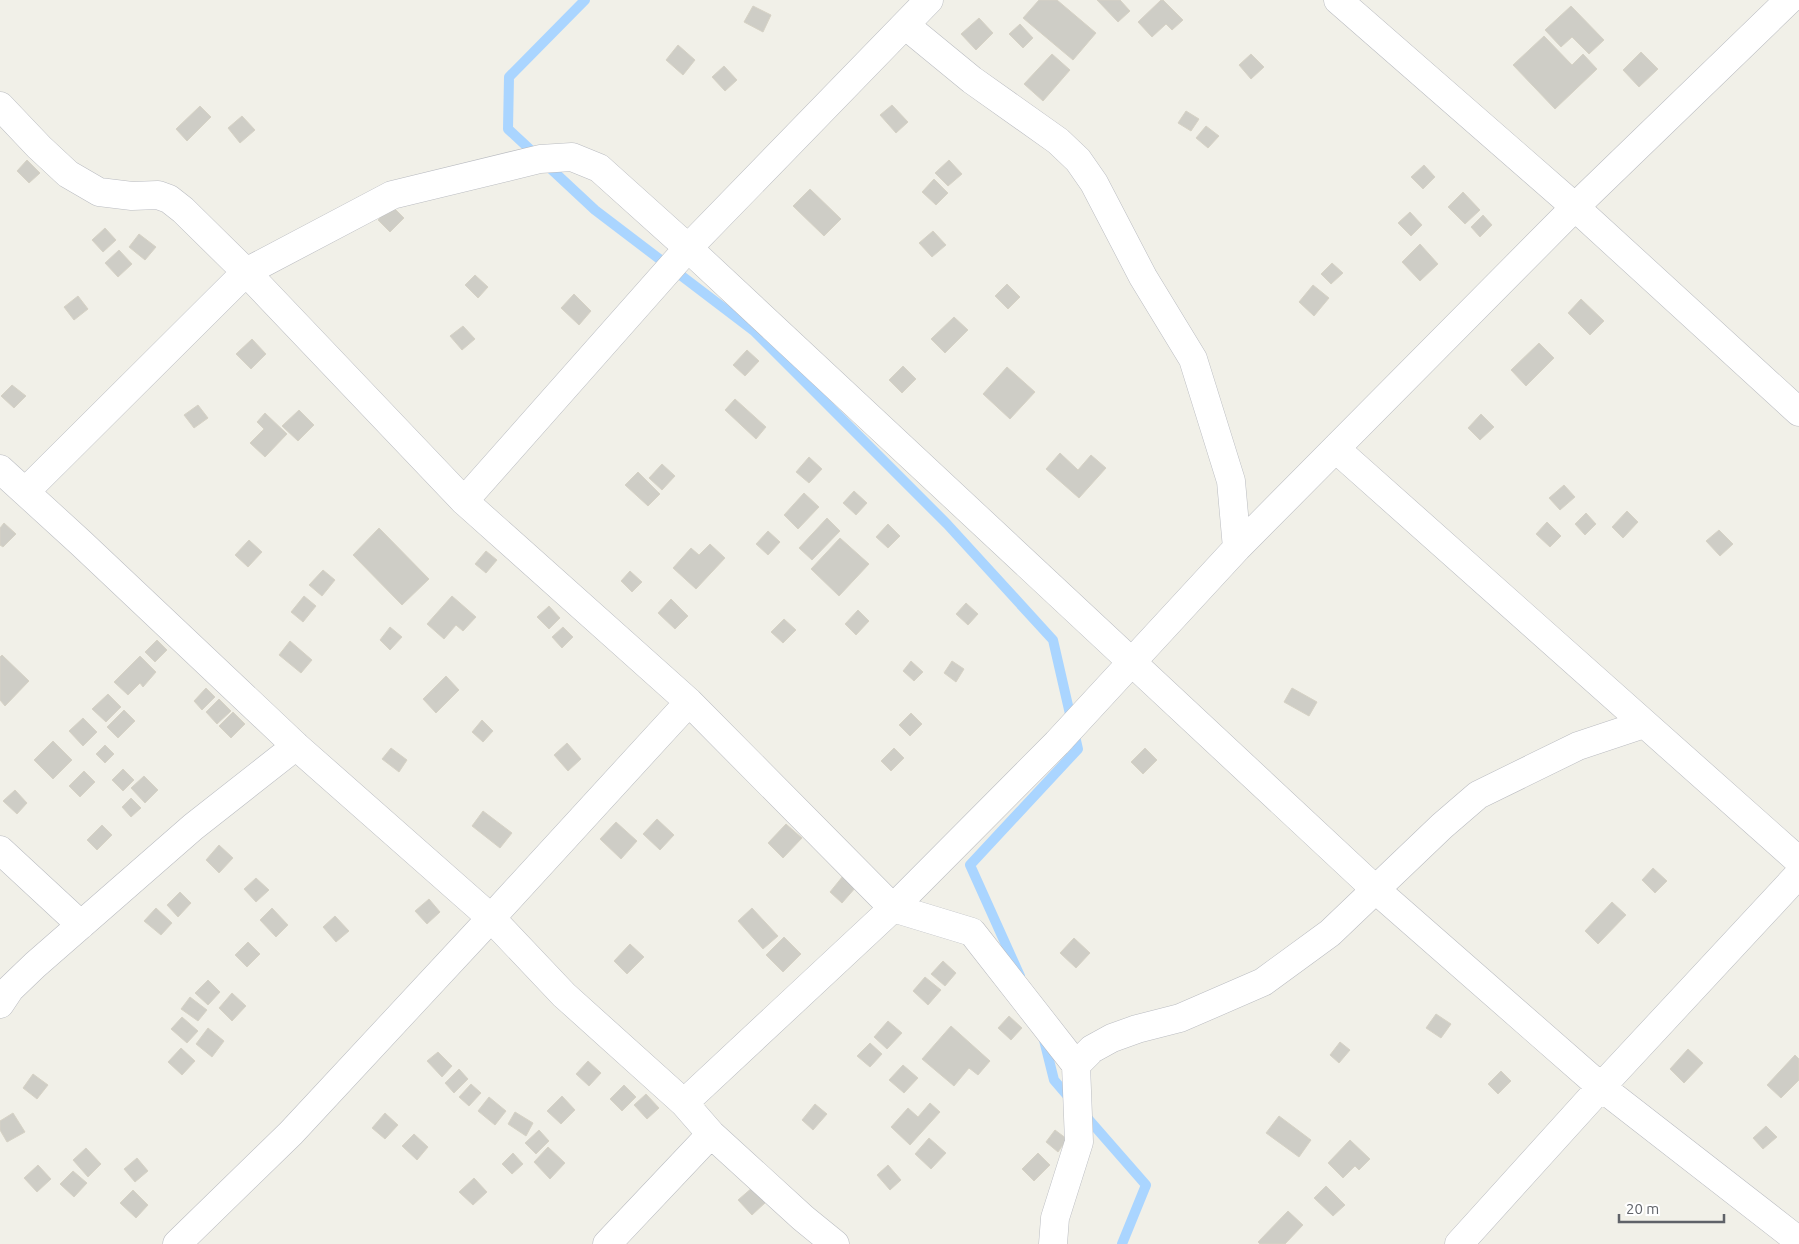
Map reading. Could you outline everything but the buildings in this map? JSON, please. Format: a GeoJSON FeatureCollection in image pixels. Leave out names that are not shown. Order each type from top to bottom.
{"type":"FeatureCollection","features":[{"type":"Feature","properties":{"kind":"street"},"geometry":{"type":"LineString","coordinates":[[464,501],[688,248],[929,0]]}},
{"type":"Feature","properties":{"kind":"street"},"geometry":{"type":"LineString","coordinates":[[1338,0],[1575,207],[1799,412]]}},
{"type":"Feature","properties":{"kind":"street"},"geometry":{"type":"LineString","coordinates":[[684,1103],[893,908],[1057,743],[1237,548],[1575,207],[1789,0]]}},
{"type":"Feature","properties":{"kind":"street"},"geometry":{"type":"LineString","coordinates":[[905,25],[972,80],[1058,141],[1078,160],[1094,183],[1143,278],[1193,359],[1231,481],[1237,548]]}},
{"type":"Feature","properties":{"kind":"street"},"geometry":{"type":"LineString","coordinates":[[0,106],[68,174],[100,192],[132,196],[158,195],[169,199],[183,210],[246,272],[464,501],[689,702],[893,908],[972,932],[1076,1065],[1079,1142],[1055,1218],[1053,1244]]}},
{"type":"Feature","properties":{"kind":"street"},"geometry":{"type":"LineString","coordinates":[[26,492],[246,272],[392,195],[540,158],[572,157],[599,168],[688,248],[1375,889],[1601,1087],[1799,1241]]}},
{"type":"Feature","properties":{"kind":"street"},"geometry":{"type":"LineString","coordinates":[[1336,449],[1799,861]]}},
{"type":"Feature","properties":{"kind":"street"},"geometry":{"type":"LineString","coordinates":[[0,469],[296,746],[492,918],[564,995],[684,1103],[712,1134],[803,1218],[835,1244]]}},
{"type":"Feature","properties":{"kind":"street"},"geometry":{"type":"LineString","coordinates":[[177,1244],[291,1133],[492,918],[689,702]]}},
{"type":"Feature","properties":{"kind":"street"},"geometry":{"type":"LineString","coordinates":[[1076,1065],[1092,1048],[1112,1038],[1137,1029],[1180,1018],[1263,982],[1330,933],[1442,826],[1478,796],[1578,746],[1644,724]]}},
{"type":"Feature","properties":{"kind":"street"},"geometry":{"type":"LineString","coordinates":[[0,1004],[10,989],[193,826],[296,746]]}},
{"type":"Feature","properties":{"kind":"street"},"geometry":{"type":"LineString","coordinates":[[0,850],[81,925]]}},
{"type":"Feature","properties":{"kind":"street"},"geometry":{"type":"LineString","coordinates":[[1459,1244],[1601,1087],[1799,874]]}},
{"type":"Feature","properties":{"kind":"street"},"geometry":{"type":"LineString","coordinates":[[607,1244],[712,1134]]}},
{"type":"Feature","properties":{"kind":"waterway"},"geometry":{"type":"LineString","coordinates":[[585,0],[509,77],[508,129],[595,210],[754,331],[947,524],[1053,640],[1078,749],[970,865],[1020,976]]}},
{"type":"Feature","properties":{"kind":"waterway"},"geometry":{"type":"LineString","coordinates":[[1043,1036],[1054,1080],[1072,1101]]}},
{"type":"Feature","properties":{"kind":"waterway"},"geometry":{"type":"LineString","coordinates":[[1083,1113],[1146,1185],[1122,1244]]}}]}
